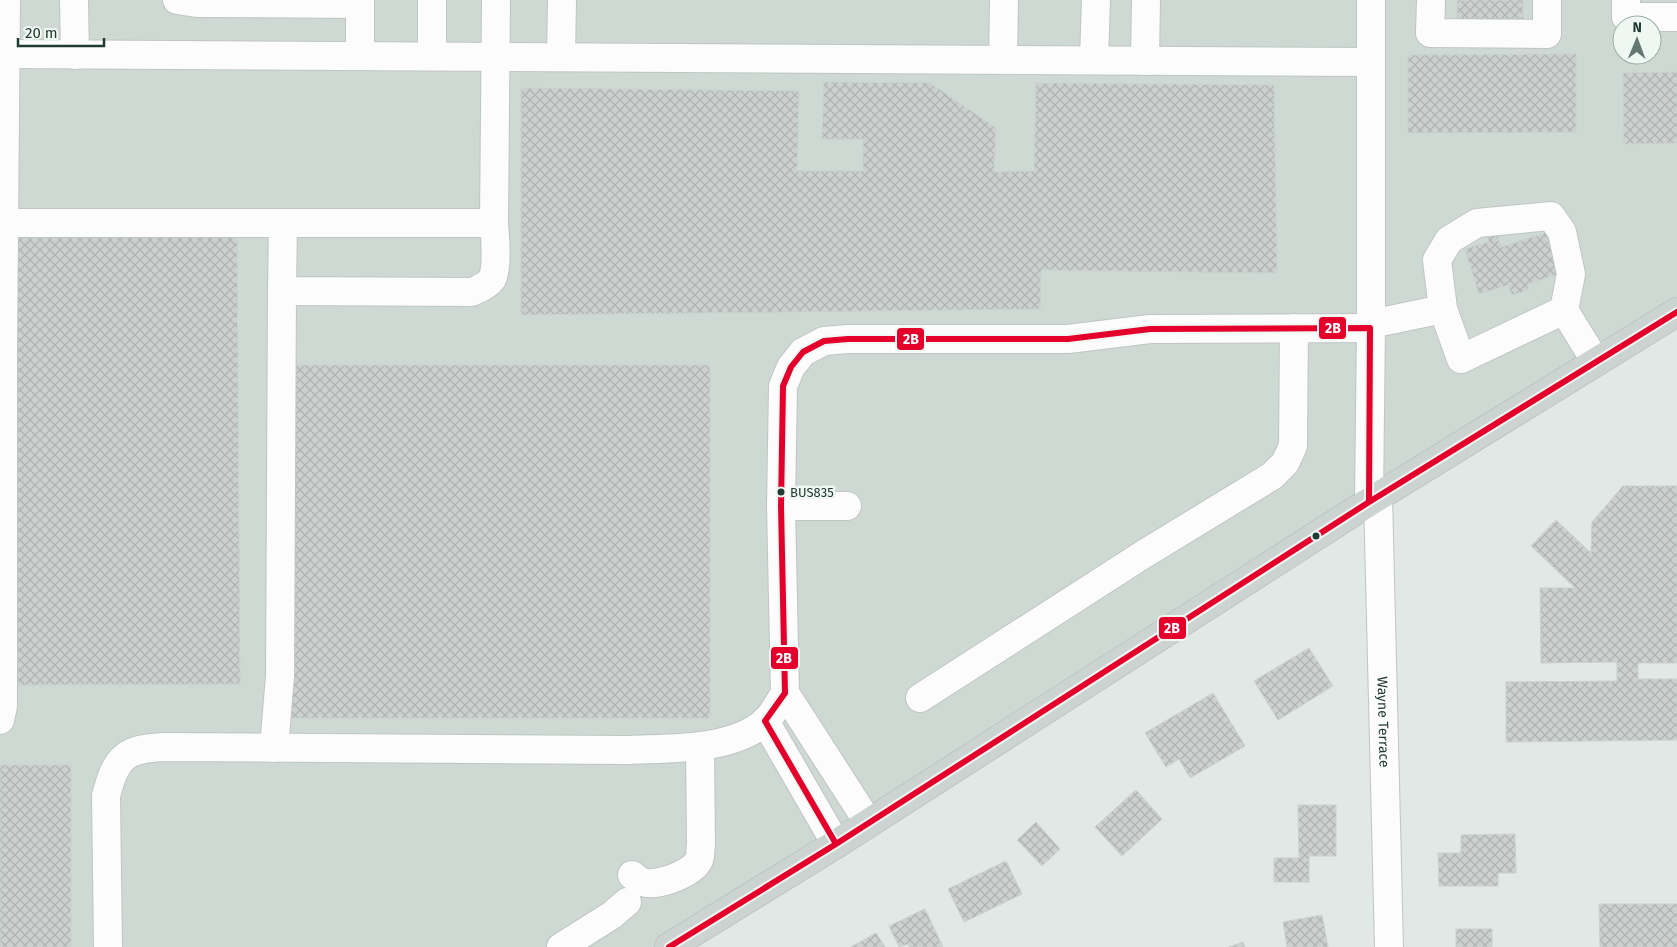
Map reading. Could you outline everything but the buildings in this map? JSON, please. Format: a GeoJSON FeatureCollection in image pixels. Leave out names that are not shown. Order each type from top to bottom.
{"type":"FeatureCollection","features":[{"type":"Feature","properties":{"kind":"main road"},"geometry":{"type":"LineString","coordinates":[[669,947],[836,844],[1374,499],[1677,312]]}},
{"type":"Feature","properties":{"kind":"street"},"geometry":{"type":"LineString","coordinates":[[0,720],[3,706],[1,348],[6,0]]}},
{"type":"Feature","properties":{"kind":"street"},"geometry":{"type":"LineString","coordinates":[[74,0],[75,54]]}},
{"type":"Feature","properties":{"kind":"street"},"geometry":{"type":"LineString","coordinates":[[177,0],[197,3],[360,2],[360,56]]}},
{"type":"Feature","properties":{"kind":"street"},"geometry":{"type":"LineString","coordinates":[[432,0],[432,56]]}},
{"type":"Feature","properties":{"kind":"street"},"geometry":{"type":"LineString","coordinates":[[282,291],[472,292],[482,288],[492,278],[495,260],[496,0]]}},
{"type":"Feature","properties":{"kind":"street"},"geometry":{"type":"LineString","coordinates":[[561,57],[562,0]]}},
{"type":"Feature","properties":{"kind":"street"},"geometry":{"type":"LineString","coordinates":[[1003,60],[1004,0]]}},
{"type":"Feature","properties":{"kind":"street"},"geometry":{"type":"LineString","coordinates":[[1094,60],[1096,0]]}},
{"type":"Feature","properties":{"kind":"street"},"geometry":{"type":"LineString","coordinates":[[1145,61],[1146,0]]}},
{"type":"Feature","properties":{"kind":"street","name":"Wayne Terrace"},"geometry":{"type":"LineString","coordinates":[[1370,0],[1371,326],[1374,499],[1388,947]]}},
{"type":"Feature","properties":{"kind":"street"},"geometry":{"type":"LineString","coordinates":[[1431,0],[1430,33],[1537,34],[1547,34],[1547,0]]}},
{"type":"Feature","properties":{"kind":"street"},"geometry":{"type":"LineString","coordinates":[[1626,0],[1626,17],[1677,17]]}},
{"type":"Feature","properties":{"kind":"street"},"geometry":{"type":"LineString","coordinates":[[6,54],[1371,62]]}},
{"type":"Feature","properties":{"kind":"street"},"geometry":{"type":"LineString","coordinates":[[1564,310],[1461,359],[1443,309],[1437,260],[1449,240],[1477,223],[1551,216],[1562,232],[1571,274],[1564,310],[1596,362]]}},
{"type":"Feature","properties":{"kind":"street"},"geometry":{"type":"LineString","coordinates":[[2,223],[494,223]]}},
{"type":"Feature","properties":{"kind":"street"},"geometry":{"type":"LineString","coordinates":[[274,748],[280,676],[283,224]]}},
{"type":"Feature","properties":{"kind":"street"},"geometry":{"type":"LineString","coordinates":[[868,822],[785,693],[781,506],[784,386],[792,367],[803,352],[824,342],[848,339],[1068,339],[1150,329],[1371,326],[1443,309]]}},
{"type":"Feature","properties":{"kind":"street"},"geometry":{"type":"LineString","coordinates":[[920,698],[1217,508],[1272,476],[1285,463],[1293,446],[1294,328]]}},
{"type":"Feature","properties":{"kind":"street"},"geometry":{"type":"LineString","coordinates":[[781,506],[847,506]]}},
{"type":"Feature","properties":{"kind":"street"},"geometry":{"type":"LineString","coordinates":[[108,947],[106,796],[110,779],[120,760],[132,752],[148,747],[629,750],[700,747],[728,740],[765,721],[785,693]]}},
{"type":"Feature","properties":{"kind":"street"},"geometry":{"type":"LineString","coordinates":[[765,721],[836,844]]}},
{"type":"Feature","properties":{"kind":"street"},"geometry":{"type":"LineString","coordinates":[[632,875],[642,882],[657,882],[689,871],[699,860],[701,844],[700,747]]}},
{"type":"Feature","properties":{"kind":"street"},"geometry":{"type":"LineString","coordinates":[[561,947],[612,915],[627,902]]}},
{"type":"Feature","properties":{"kind":"shaded area"},"geometry":{"type":"Polygon","coordinates":[[[0,0],[1677,0],[1677,312],[669,947],[0,947],[0,0]]]}},
{"type":"Feature","properties":{"kind":"transit line","name":"2B"},"geometry":{"type":"LineString","coordinates":[[669,947],[836,844],[1369,502],[1677,312]]}},
{"type":"Feature","properties":{"kind":"transit line","name":"2B"},"geometry":{"type":"LineString","coordinates":[[836,844],[765,721],[785,693],[781,506],[783,386],[791,367],[803,352],[824,341],[848,339],[1068,339],[1150,329],[1370,328],[1369,502]]}},
{"type":"Feature","properties":{"kind":"place","name":"BUS835"},"geometry":{"type":"Point","coordinates":[781,492]}}]}
